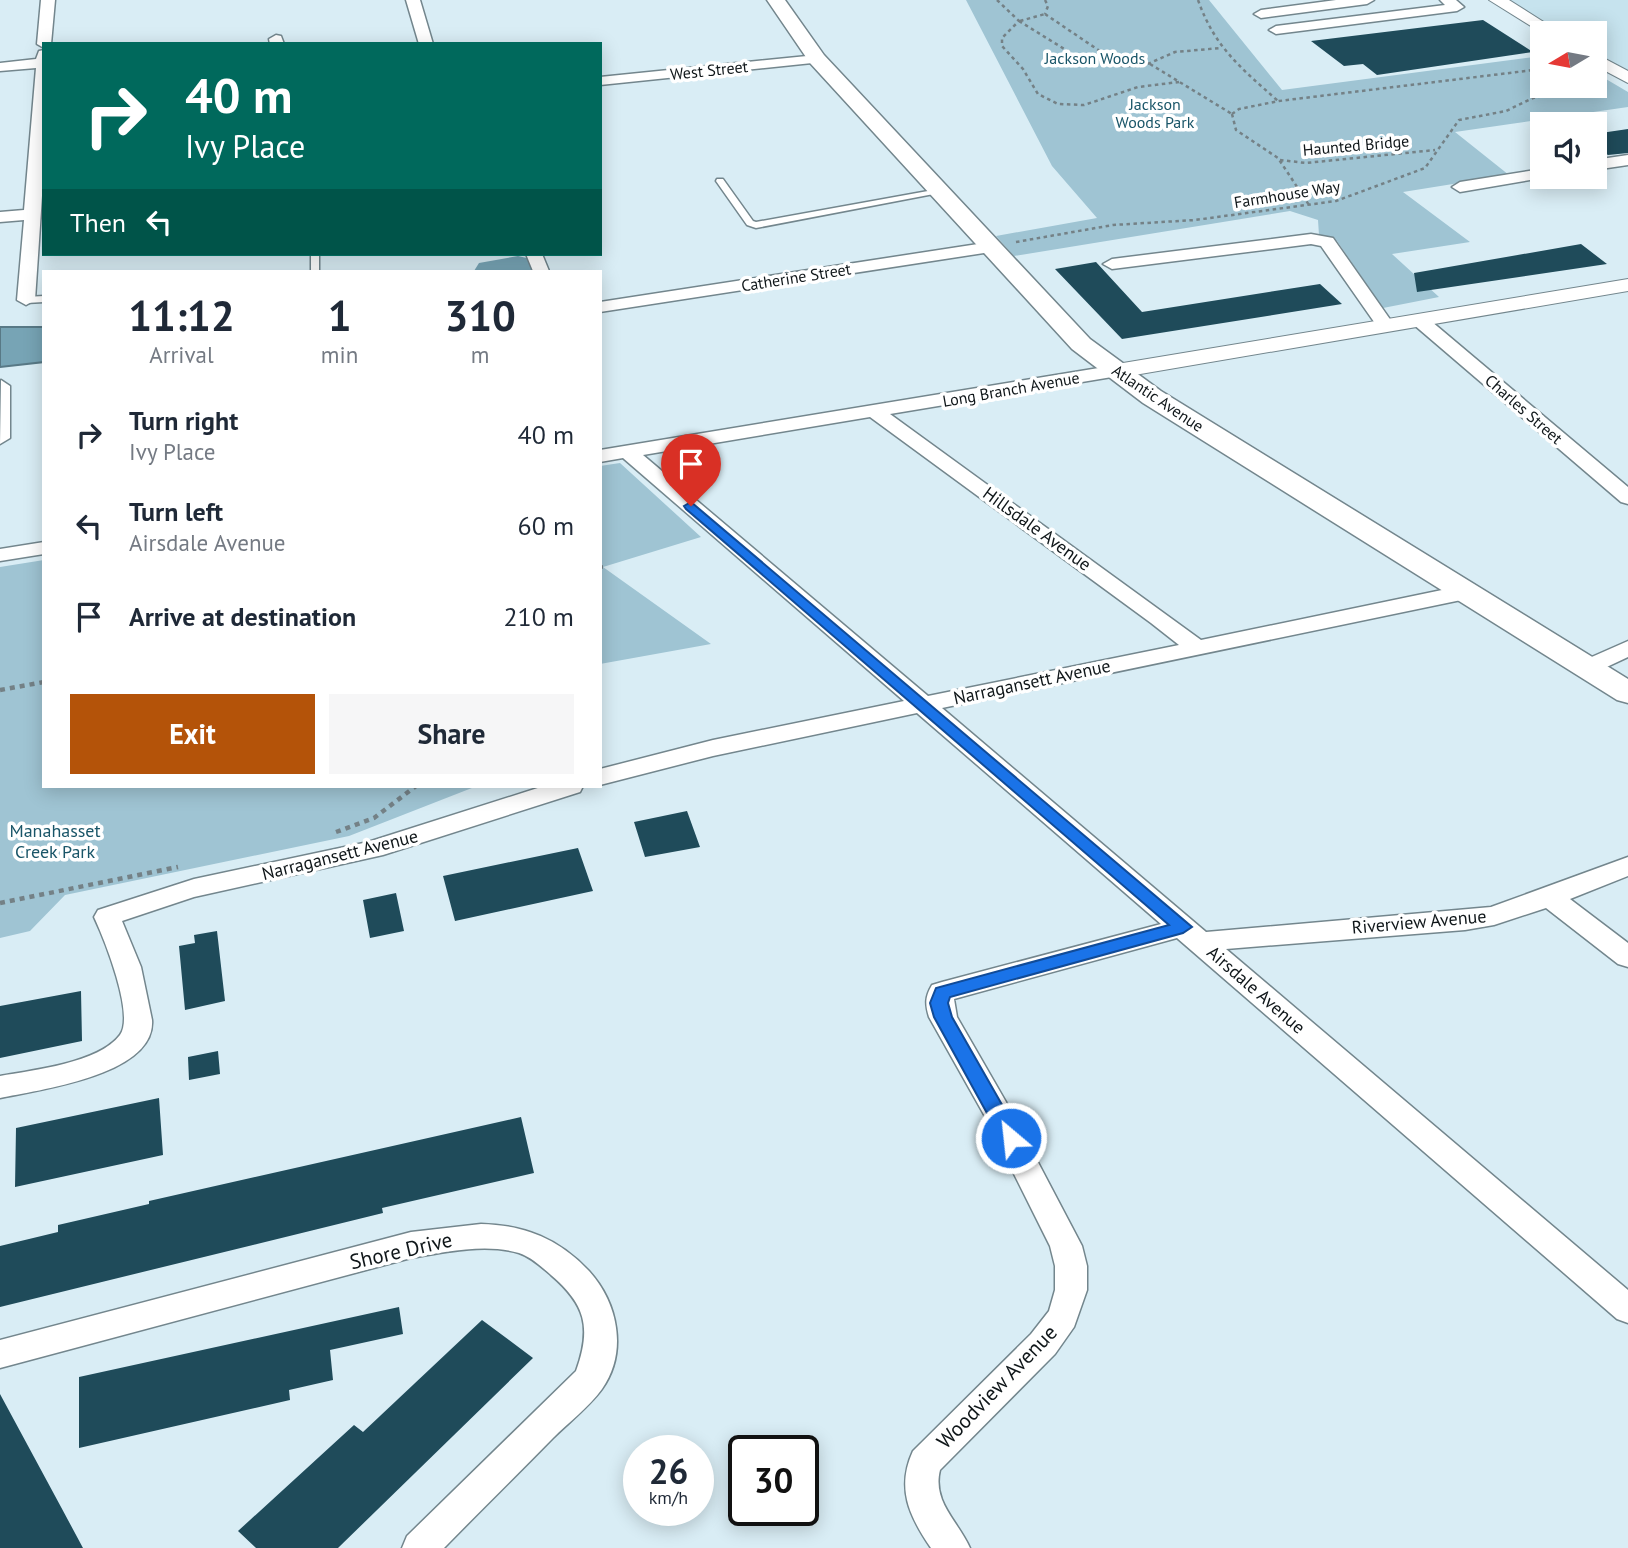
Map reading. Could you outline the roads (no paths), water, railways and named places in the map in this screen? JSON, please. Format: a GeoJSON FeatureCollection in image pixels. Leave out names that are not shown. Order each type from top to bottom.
{"type":"FeatureCollection","features":[{"type":"Feature","properties":{"kind":"main road","name":"Atlantic Avenue"},"geometry":{"type":"LineString","coordinates":[[776,0],[817,59],[1081,344],[1152,397],[1628,693]]}},
{"type":"Feature","properties":{"kind":"street"},"geometry":{"type":"LineString","coordinates":[[44,42],[48,0]]}},
{"type":"Feature","properties":{"kind":"street"},"geometry":{"type":"LineString","coordinates":[[413,0],[425,42]]}},
{"type":"Feature","properties":{"kind":"street"},"geometry":{"type":"LineString","coordinates":[[1249,0],[1293,45]]}},
{"type":"Feature","properties":{"kind":"street"},"geometry":{"type":"LineString","coordinates":[[1261,14],[1367,0]]}},
{"type":"Feature","properties":{"kind":"street"},"geometry":{"type":"LineString","coordinates":[[1276,30],[1457,7],[1447,0]]}},
{"type":"Feature","properties":{"kind":"street"},"geometry":{"type":"LineString","coordinates":[[1497,0],[1533,21]]}},
{"type":"Feature","properties":{"kind":"street","name":"West Street"},"geometry":{"type":"LineString","coordinates":[[602,81],[817,59]]}},
{"type":"Feature","properties":{"kind":"street"},"geometry":{"type":"LineString","coordinates":[[0,67],[42,63]]}},
{"type":"Feature","properties":{"kind":"street"},"geometry":{"type":"LineString","coordinates":[[1607,66],[1628,78]]}},
{"type":"Feature","properties":{"kind":"street"},"geometry":{"type":"LineString","coordinates":[[26,300],[36,255],[32,214],[41,136],[42,100]]}},
{"type":"Feature","properties":{"kind":"street"},"geometry":{"type":"LineString","coordinates":[[1607,163],[1628,160]]}},
{"type":"Feature","properties":{"kind":"street"},"geometry":{"type":"LineString","coordinates":[[1460,187],[1530,176]]}},
{"type":"Feature","properties":{"kind":"street"},"geometry":{"type":"LineString","coordinates":[[0,217],[32,214]]}},
{"type":"Feature","properties":{"kind":"street"},"geometry":{"type":"LineString","coordinates":[[1112,264],[1311,239],[1326,242],[1385,325]]}},
{"type":"Feature","properties":{"kind":"street","name":"Catherine Street"},"geometry":{"type":"LineString","coordinates":[[602,307],[991,247]]}},
{"type":"Feature","properties":{"kind":"street","name":"Long Branch Avenue"},"geometry":{"type":"LineString","coordinates":[[602,456],[1628,285]]}},
{"type":"Feature","properties":{"kind":"street","name":"Charles Street"},"geometry":{"type":"LineString","coordinates":[[1419,320],[1628,498]]}},
{"type":"Feature","properties":{"kind":"street"},"geometry":{"type":"LineString","coordinates":[[0,438],[1,386]]}},
{"type":"Feature","properties":{"kind":"street","name":"Hillsdale Avenue"},"geometry":{"type":"LineString","coordinates":[[875,412],[1197,648]]}},
{"type":"Feature","properties":{"kind":"street","name":"Airsdale Avenue"},"geometry":{"type":"LineString","coordinates":[[628,452],[1628,1309]]}},
{"type":"Feature","properties":{"kind":"street"},"geometry":{"type":"LineString","coordinates":[[0,555],[42,548]]}},
{"type":"Feature","properties":{"kind":"street","name":"Narragansett Avenue"},"geometry":{"type":"LineString","coordinates":[[602,776],[713,748],[1465,592]]}},
{"type":"Feature","properties":{"kind":"street"},"geometry":{"type":"LineString","coordinates":[[1586,668],[1628,648]]}},
{"type":"Feature","properties":{"kind":"street","name":"Narragansett Avenue"},"geometry":{"type":"LineString","coordinates":[[0,1087],[106,1061],[128,1046],[138,1028],[132,988],[125,953],[107,917],[154,899],[397,843],[532,791],[555,788]]}},
{"type":"Feature","properties":{"kind":"street","name":"Riverview Avenue"},"geometry":{"type":"LineString","coordinates":[[1045,1203],[943,1017],[939,1003],[942,992],[1192,935],[1284,933],[1465,921],[1494,916],[1628,866]]}},
{"type":"Feature","properties":{"kind":"street"},"geometry":{"type":"LineString","coordinates":[[1550,897],[1628,957]]}},
{"type":"Feature","properties":{"kind":"street","name":"Woodview Avenue"},"geometry":{"type":"LineString","coordinates":[[952,1548],[922,1503],[919,1477],[925,1462],[1043,1344],[1063,1317],[1071,1290],[1071,1266],[1066,1246],[1045,1203]]}},
{"type":"Feature","properties":{"kind":"street","name":"Shore Drive"},"geometry":{"type":"LineString","coordinates":[[0,1354],[433,1241],[484,1236],[525,1242],[540,1249],[575,1276],[596,1301],[601,1316],[601,1353],[590,1379],[420,1548]]}},
{"type":"Feature","properties":{"kind":"lane"},"geometry":{"type":"LineString","coordinates":[[720,181],[750,223],[755,225],[939,191]]}},
{"type":"Feature","properties":{"kind":"lane"},"geometry":{"type":"LineString","coordinates":[[26,300],[42,299]]}},
{"type":"Feature","properties":{"kind":"waterway"},"geometry":{"type":"LineString","coordinates":[[498,270],[518,267]]}},
{"type":"Feature","properties":{"kind":"park label","name":"Jackson Woods"},"geometry":{"type":"Point","coordinates":[1095,58]}},
{"type":"Feature","properties":{"kind":"park label","name":"Jackson Woods Park"},"geometry":{"type":"Point","coordinates":[1155,113]}},
{"type":"Feature","properties":{"kind":"park label","name":"Manahasset Creek Park"},"geometry":{"type":"Point","coordinates":[55,841]}}]}
